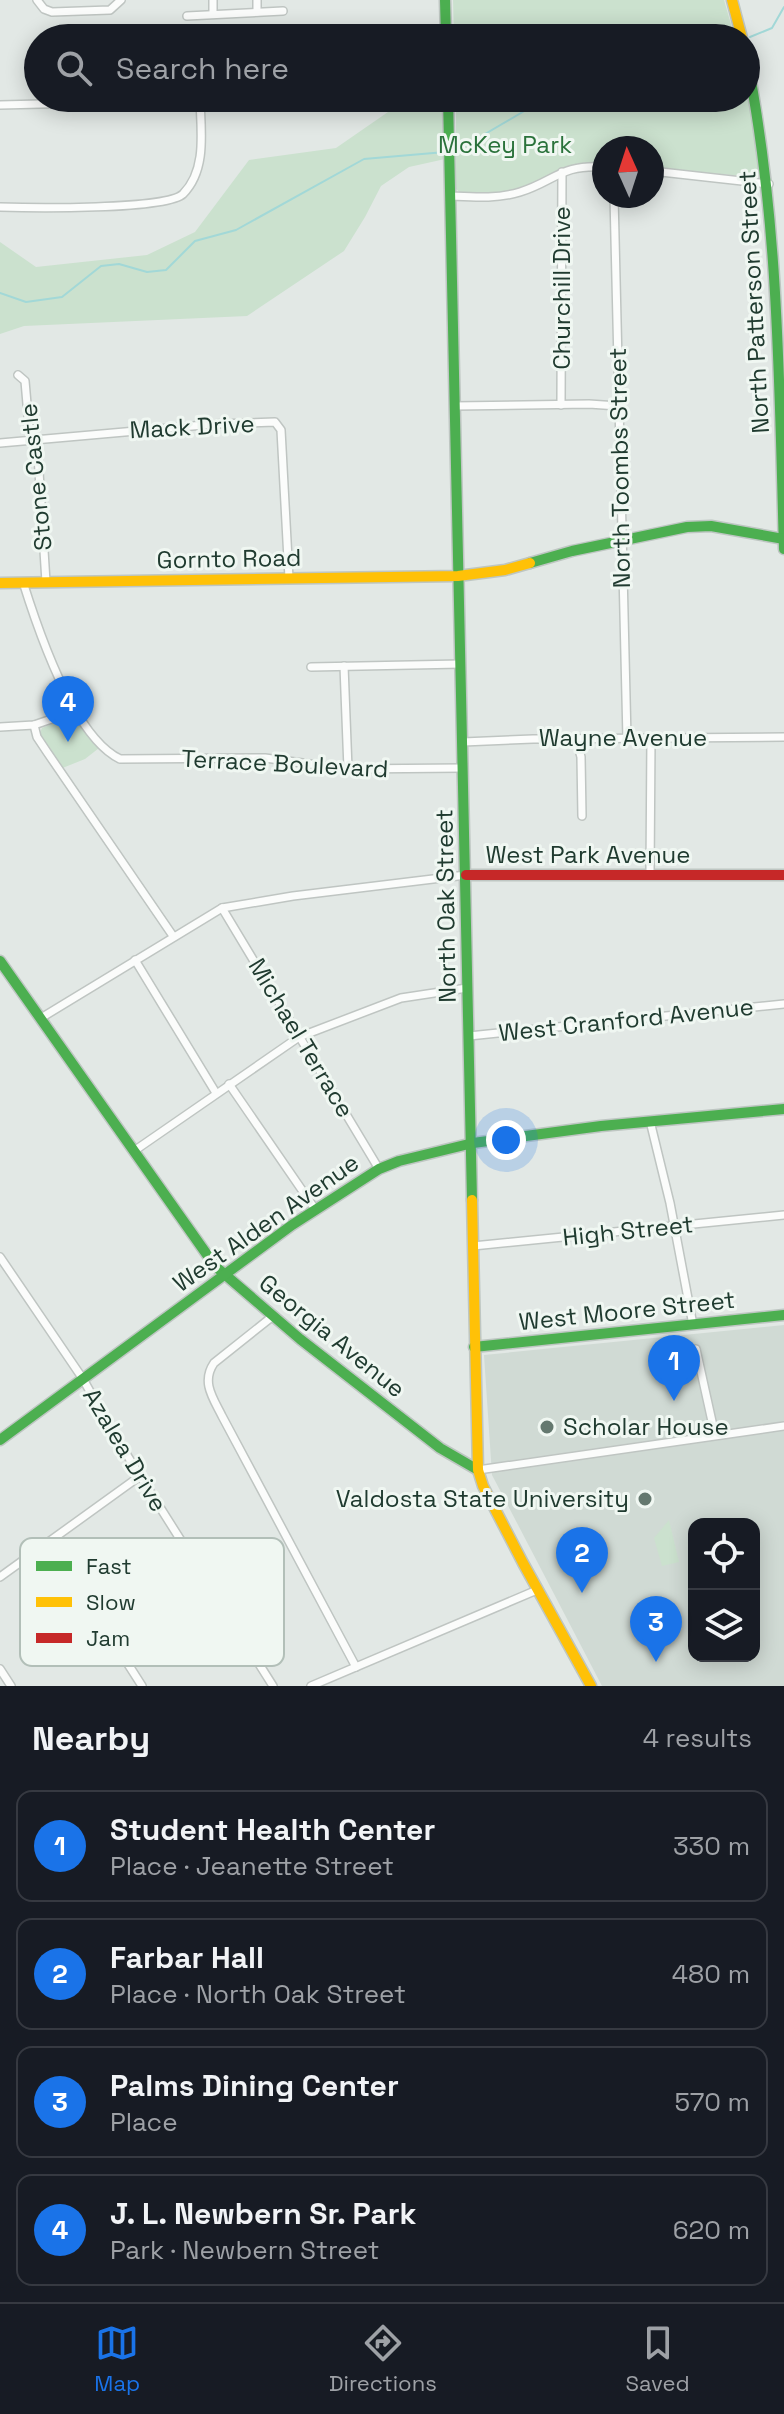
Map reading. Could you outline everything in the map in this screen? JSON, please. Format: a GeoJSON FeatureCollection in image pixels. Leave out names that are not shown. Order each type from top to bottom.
{"type":"FeatureCollection","features":[{"type":"Feature","properties":{"kind":"street"},"geometry":{"type":"LineString","coordinates":[[37,0],[44,9],[52,12],[81,12],[110,10],[121,0]]}},
{"type":"Feature","properties":{"kind":"street"},"geometry":{"type":"LineString","coordinates":[[213,0],[213,14]]}},
{"type":"Feature","properties":{"kind":"street"},"geometry":{"type":"LineString","coordinates":[[257,0],[257,12]]}},
{"type":"Feature","properties":{"kind":"street"},"geometry":{"type":"LineString","coordinates":[[445,0],[446,24]]}},
{"type":"Feature","properties":{"kind":"street"},"geometry":{"type":"LineString","coordinates":[[732,0],[738,24]]}},
{"type":"Feature","properties":{"kind":"street"},"geometry":{"type":"LineString","coordinates":[[187,16],[283,11]]}},
{"type":"Feature","properties":{"kind":"street"},"geometry":{"type":"LineString","coordinates":[[0,105],[24,104]]}},
{"type":"Feature","properties":{"kind":"street"},"geometry":{"type":"LineString","coordinates":[[0,207],[149,204],[178,198],[190,185],[198,167],[200,112]]}},
{"type":"Feature","properties":{"kind":"street","name":"North Oak Street"},"geometry":{"type":"LineString","coordinates":[[448,112],[478,1470],[483,1486],[537,1590],[591,1686]]}},
{"type":"Feature","properties":{"kind":"street","name":"North Patterson Street"},"geometry":{"type":"LineString","coordinates":[[758,112],[778,227],[784,549]]}},
{"type":"Feature","properties":{"kind":"street"},"geometry":{"type":"LineString","coordinates":[[450,196],[514,194],[562,172],[592,166]]}},
{"type":"Feature","properties":{"kind":"street","name":"Churchill Drive"},"geometry":{"type":"LineString","coordinates":[[561,405],[562,172]]}},
{"type":"Feature","properties":{"kind":"street"},"geometry":{"type":"LineString","coordinates":[[664,172],[769,184]]}},
{"type":"Feature","properties":{"kind":"street","name":"North Toombs Street"},"geometry":{"type":"LineString","coordinates":[[614,208],[627,739]]}},
{"type":"Feature","properties":{"kind":"street","name":"Stone Castle"},"geometry":{"type":"LineString","coordinates":[[18,375],[25,381],[29,427],[37,440],[46,582]]}},
{"type":"Feature","properties":{"kind":"street"},"geometry":{"type":"LineString","coordinates":[[455,406],[618,406]]}},
{"type":"Feature","properties":{"kind":"street","name":"Mack Drive"},"geometry":{"type":"LineString","coordinates":[[0,443],[215,424],[275,422],[281,430],[289,578]]}},
{"type":"Feature","properties":{"kind":"street","name":"Gornto Road"},"geometry":{"type":"LineString","coordinates":[[0,583],[458,576],[505,570],[572,551],[687,527],[711,526],[784,539]]}},
{"type":"Feature","properties":{"kind":"street","name":"Terrace Boulevard"},"geometry":{"type":"LineString","coordinates":[[23,582],[75,711],[105,752],[120,759],[265,758],[348,769],[463,768]]}},
{"type":"Feature","properties":{"kind":"street"},"geometry":{"type":"LineString","coordinates":[[311,667],[461,664]]}},
{"type":"Feature","properties":{"kind":"street"},"geometry":{"type":"LineString","coordinates":[[344,666],[348,769]]}},
{"type":"Feature","properties":{"kind":"street"},"geometry":{"type":"LineString","coordinates":[[0,727],[34,725],[75,711]]}},
{"type":"Feature","properties":{"kind":"street"},"geometry":{"type":"LineString","coordinates":[[34,725],[37,737],[173,936]]}},
{"type":"Feature","properties":{"kind":"street","name":"Wayne Avenue"},"geometry":{"type":"LineString","coordinates":[[463,742],[784,737]]}},
{"type":"Feature","properties":{"kind":"street"},"geometry":{"type":"LineString","coordinates":[[650,874],[651,738]]}},
{"type":"Feature","properties":{"kind":"street"},"geometry":{"type":"LineString","coordinates":[[576,739],[581,757],[582,816]]}},
{"type":"Feature","properties":{"kind":"street","name":"West Park Avenue"},"geometry":{"type":"LineString","coordinates":[[41,1018],[222,908],[466,875],[784,875]]}},
{"type":"Feature","properties":{"kind":"street","name":"Michael Terrace"},"geometry":{"type":"LineString","coordinates":[[222,908],[379,1169]]}},
{"type":"Feature","properties":{"kind":"street"},"geometry":{"type":"LineString","coordinates":[[135,960],[216,1093]]}},
{"type":"Feature","properties":{"kind":"street","name":"Georgia Avenue"},"geometry":{"type":"LineString","coordinates":[[0,961],[215,1266],[440,1448],[478,1470]]}},
{"type":"Feature","properties":{"kind":"street"},"geometry":{"type":"LineString","coordinates":[[134,1151],[299,1037],[401,998],[467,988]]}},
{"type":"Feature","properties":{"kind":"street","name":"West Cranford Avenue"},"geometry":{"type":"LineString","coordinates":[[469,1036],[784,1004]]}},
{"type":"Feature","properties":{"kind":"street"},"geometry":{"type":"LineString","coordinates":[[229,1084],[315,1209]]}},
{"type":"Feature","properties":{"kind":"street","name":"West Alden Avenue"},"geometry":{"type":"LineString","coordinates":[[0,1440],[315,1209],[379,1169],[473,1143],[650,1121],[784,1109]]}},
{"type":"Feature","properties":{"kind":"street"},"geometry":{"type":"LineString","coordinates":[[650,1121],[675,1225],[693,1325]]}},
{"type":"Feature","properties":{"kind":"street","name":"High Street"},"geometry":{"type":"LineString","coordinates":[[473,1246],[784,1215]]}},
{"type":"Feature","properties":{"kind":"street","name":"Azalea Drive"},"geometry":{"type":"LineString","coordinates":[[0,1257],[3,1268],[83,1379],[91,1398],[179,1538]]}},
{"type":"Feature","properties":{"kind":"street","name":"West Moore Street"},"geometry":{"type":"LineString","coordinates":[[474,1347],[784,1315]]}},
{"type":"Feature","properties":{"kind":"street"},"geometry":{"type":"LineString","coordinates":[[273,1316],[214,1363],[208,1372],[207,1384],[356,1667]]}},
{"type":"Feature","properties":{"kind":"street"},"geometry":{"type":"LineString","coordinates":[[696,1349],[715,1435]]}},
{"type":"Feature","properties":{"kind":"street"},"geometry":{"type":"LineString","coordinates":[[478,1470],[784,1426]]}},
{"type":"Feature","properties":{"kind":"street"},"geometry":{"type":"LineString","coordinates":[[55,1538],[140,1476]]}},
{"type":"Feature","properties":{"kind":"street"},"geometry":{"type":"LineString","coordinates":[[0,1577],[20,1563]]}},
{"type":"Feature","properties":{"kind":"street"},"geometry":{"type":"LineString","coordinates":[[311,1686],[537,1590]]}},
{"type":"Feature","properties":{"kind":"street"},"geometry":{"type":"LineString","coordinates":[[129,1666],[142,1686]]}},
{"type":"Feature","properties":{"kind":"street","name":"Azalea Drive"},"geometry":{"type":"LineString","coordinates":[[260,1666],[273,1686]]}},
{"type":"Feature","properties":{"kind":"street"},"geometry":{"type":"LineString","coordinates":[[0,1669],[11,1686]]}},
{"type":"Feature","properties":{"kind":"shaded area","name":"Valdosta State University"},"geometry":{"type":"Polygon","coordinates":[[[784,1325],[784,1686],[602,1686],[492,1475],[484,1355],[784,1325]]]}},
{"type":"Feature","properties":{"kind":"green space"},"geometry":{"type":"Polygon","coordinates":[[[453,0],[724,0],[731,24],[454,24],[453,0]]]}},
{"type":"Feature","properties":{"kind":"green space"},"geometry":{"type":"Polygon","coordinates":[[[388,112],[445,112],[445,159],[409,167],[381,186],[344,251],[247,316],[24,326],[0,334],[0,242],[36,267],[147,255],[195,232],[249,160],[336,148],[388,112]]]}},
{"type":"Feature","properties":{"kind":"green space","name":"McKey Park"},"geometry":{"type":"Polygon","coordinates":[[[456,112],[751,112],[761,169],[754,177],[664,169],[664,136],[592,136],[592,164],[565,167],[517,191],[462,194],[456,189],[456,112]]]}},
{"type":"Feature","properties":{"kind":"green space"},"geometry":{"type":"Polygon","coordinates":[[[75,717],[99,748],[85,759],[60,769],[38,737],[42,728],[75,717]]]}},
{"type":"Feature","properties":{"kind":"green space"},"geometry":{"type":"Polygon","coordinates":[[[669,1520],[679,1562],[662,1566],[654,1538],[669,1520]]]}},
{"type":"Feature","properties":{"kind":"waterway"},"geometry":{"type":"LineString","coordinates":[[760,33],[772,28],[784,7]]}},
{"type":"Feature","properties":{"kind":"waterway"},"geometry":{"type":"LineString","coordinates":[[456,151],[523,112]]}},
{"type":"Feature","properties":{"kind":"waterway"},"geometry":{"type":"LineString","coordinates":[[0,293],[26,302],[62,297],[101,266],[119,264],[147,272],[166,270],[195,241],[236,230],[364,159],[445,152]]}},
{"type":"Feature","properties":{"kind":"traffic: fast"},"geometry":{"type":"LineString","coordinates":[[445,0],[446,24]]}},
{"type":"Feature","properties":{"kind":"traffic: fast"},"geometry":{"type":"LineString","coordinates":[[448,112],[472,1200]]}},
{"type":"Feature","properties":{"kind":"traffic: fast"},"geometry":{"type":"LineString","coordinates":[[756,112],[776,301],[784,549]]}},
{"type":"Feature","properties":{"kind":"traffic: fast"},"geometry":{"type":"LineString","coordinates":[[530,563],[687,527],[711,526],[784,539]]}},
{"type":"Feature","properties":{"kind":"traffic: fast"},"geometry":{"type":"LineString","coordinates":[[0,961],[215,1266],[300,1339],[440,1448],[478,1470]]}},
{"type":"Feature","properties":{"kind":"traffic: fast"},"geometry":{"type":"LineString","coordinates":[[0,1440],[292,1225],[379,1169],[473,1143],[601,1126],[784,1109]]}},
{"type":"Feature","properties":{"kind":"traffic: fast"},"geometry":{"type":"LineString","coordinates":[[474,1347],[784,1315]]}},
{"type":"Feature","properties":{"kind":"traffic: slow"},"geometry":{"type":"LineString","coordinates":[[732,0],[738,24]]}},
{"type":"Feature","properties":{"kind":"traffic: slow"},"geometry":{"type":"LineString","coordinates":[[0,583],[458,576],[505,570],[530,563]]}},
{"type":"Feature","properties":{"kind":"traffic: slow"},"geometry":{"type":"LineString","coordinates":[[472,1200],[478,1470],[483,1486],[523,1563],[591,1686]]}},
{"type":"Feature","properties":{"kind":"traffic: jam"},"geometry":{"type":"LineString","coordinates":[[466,875],[784,875]]}},
{"type":"Feature","properties":{"kind":"place","name":"J. L. Newbern Sr. Park"},"geometry":{"type":"Point","coordinates":[68,742]}},
{"type":"Feature","properties":{"kind":"place","name":"Student Health Center"},"geometry":{"type":"Point","coordinates":[674,1401]}},
{"type":"Feature","properties":{"kind":"place","name":"Scholar House"},"geometry":{"type":"Point","coordinates":[547,1427]}},
{"type":"Feature","properties":{"kind":"place","name":"Valdosta State University"},"geometry":{"type":"Point","coordinates":[645,1499]}},
{"type":"Feature","properties":{"kind":"place","name":"Farbar Hall"},"geometry":{"type":"Point","coordinates":[582,1593]}},
{"type":"Feature","properties":{"kind":"place","name":"Palms Dining Center"},"geometry":{"type":"Point","coordinates":[656,1662]}}]}
